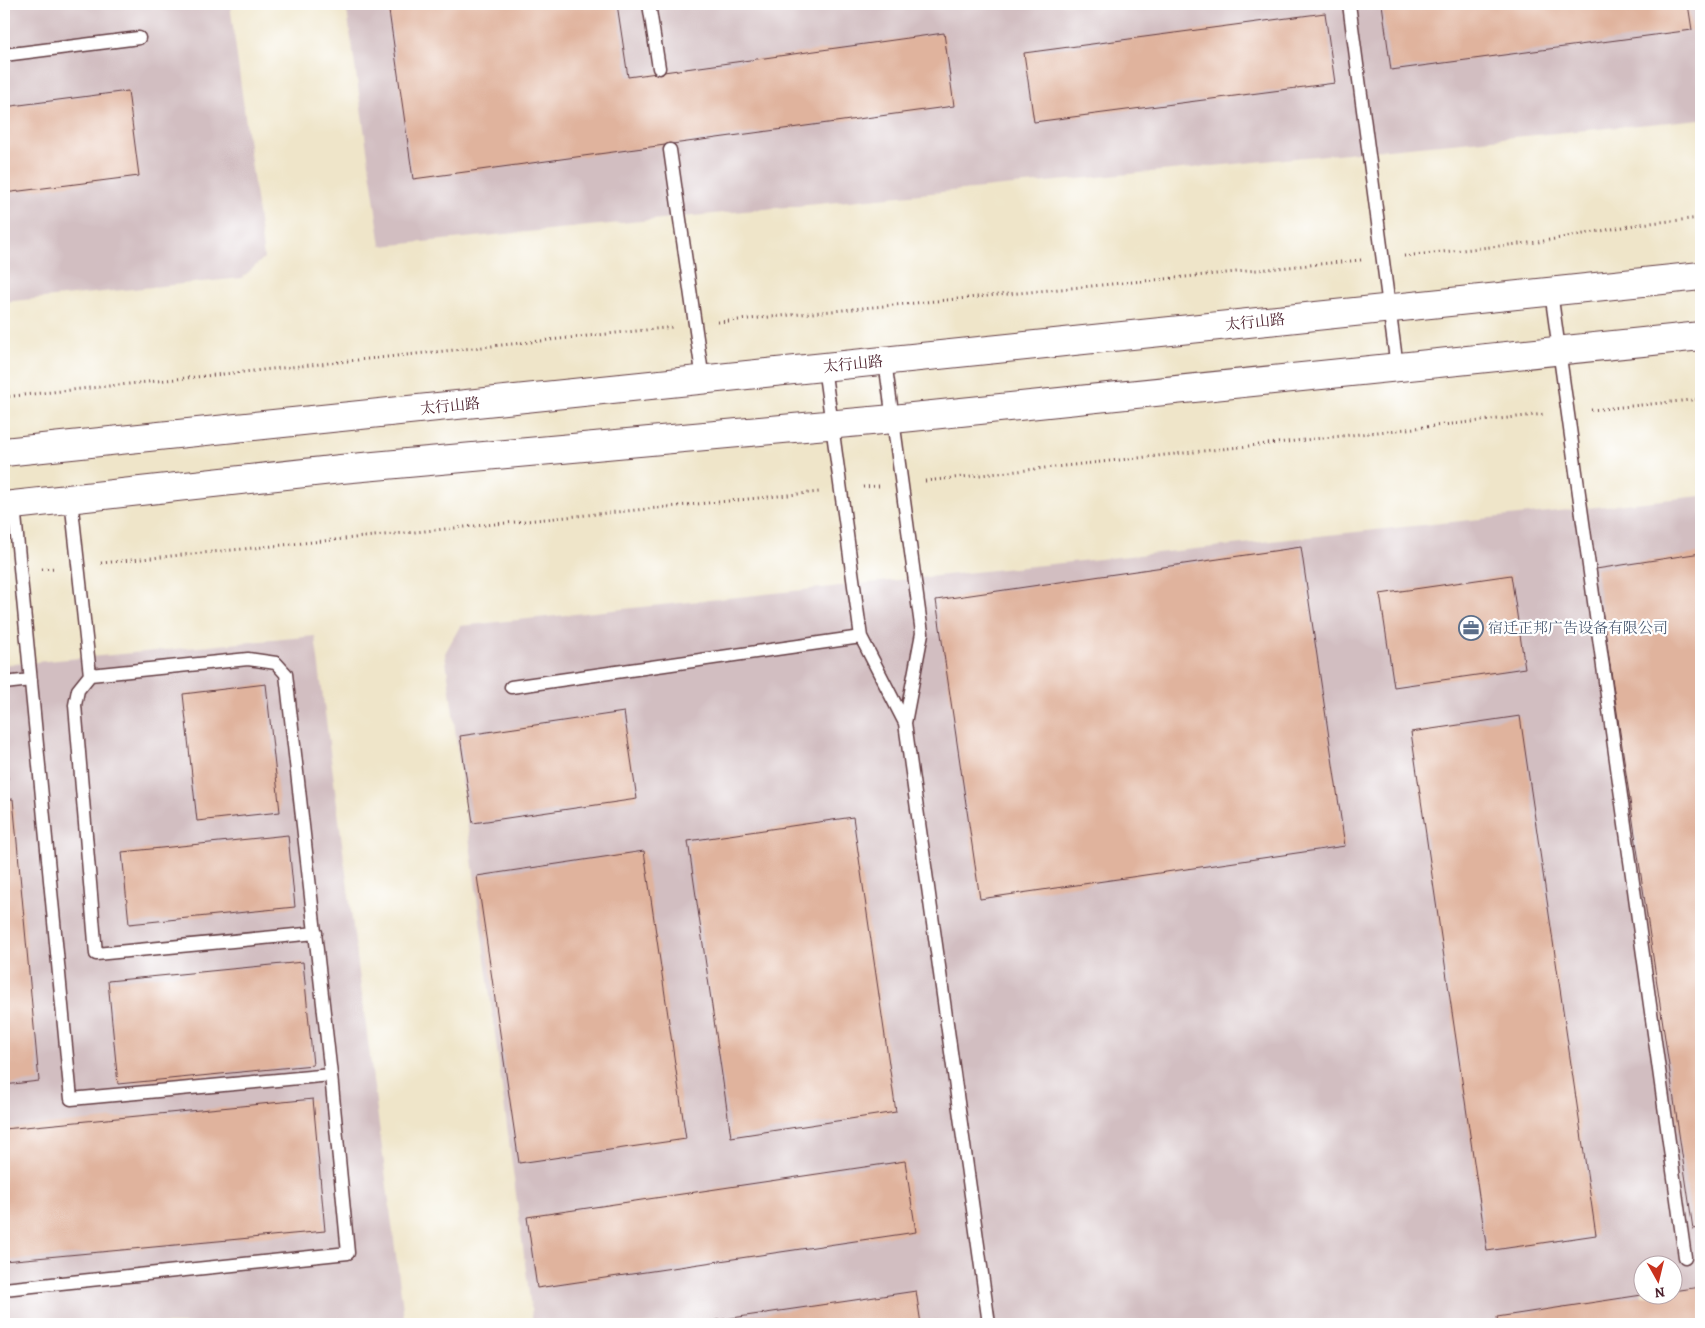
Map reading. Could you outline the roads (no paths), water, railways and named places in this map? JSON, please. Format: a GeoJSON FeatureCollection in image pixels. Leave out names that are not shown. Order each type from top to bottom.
{"type":"FeatureCollection","features":[{"type":"Feature","properties":{"kind":"street","name":"太行山路"},"geometry":{"type":"LineString","coordinates":[[4,452],[1701,276]]}},
{"type":"Feature","properties":{"kind":"street"},"geometry":{"type":"LineString","coordinates":[[9,505],[341,469],[893,419],[1701,336]]}},
{"type":"Feature","properties":{"kind":"lane"},"geometry":{"type":"LineString","coordinates":[[649,4],[658,68]]}},
{"type":"Feature","properties":{"kind":"lane"},"geometry":{"type":"LineString","coordinates":[[1349,4],[1397,367]]}},
{"type":"Feature","properties":{"kind":"lane"},"geometry":{"type":"LineString","coordinates":[[4,56],[138,38]]}},
{"type":"Feature","properties":{"kind":"lane"},"geometry":{"type":"LineString","coordinates":[[670,150],[703,380]]}},
{"type":"Feature","properties":{"kind":"lane"},"geometry":{"type":"LineString","coordinates":[[1551,292],[1684,1257]]}},
{"type":"Feature","properties":{"kind":"lane"},"geometry":{"type":"LineString","coordinates":[[885,361],[922,633],[904,722]]}},
{"type":"Feature","properties":{"kind":"lane"},"geometry":{"type":"LineString","coordinates":[[824,368],[861,637],[904,722],[988,1324]]}},
{"type":"Feature","properties":{"kind":"lane"},"geometry":{"type":"LineString","coordinates":[[71,499],[90,675],[78,690],[75,705],[96,954],[316,933]]}},
{"type":"Feature","properties":{"kind":"lane"},"geometry":{"type":"LineString","coordinates":[[9,505],[31,680],[71,1099],[331,1075]]}},
{"type":"Feature","properties":{"kind":"lane"},"geometry":{"type":"LineString","coordinates":[[511,687],[861,637]]}},
{"type":"Feature","properties":{"kind":"lane"},"geometry":{"type":"LineString","coordinates":[[4,1289],[348,1253],[316,933],[286,674],[276,663],[248,659],[90,675]]}},
{"type":"Feature","properties":{"kind":"lane"},"geometry":{"type":"LineString","coordinates":[[4,683],[31,680]]}},
{"type":"Feature","properties":{"kind":"place","name":"宿迁正邦广告设备有限公司"},"geometry":{"type":"Point","coordinates":[1471,628]}}]}
